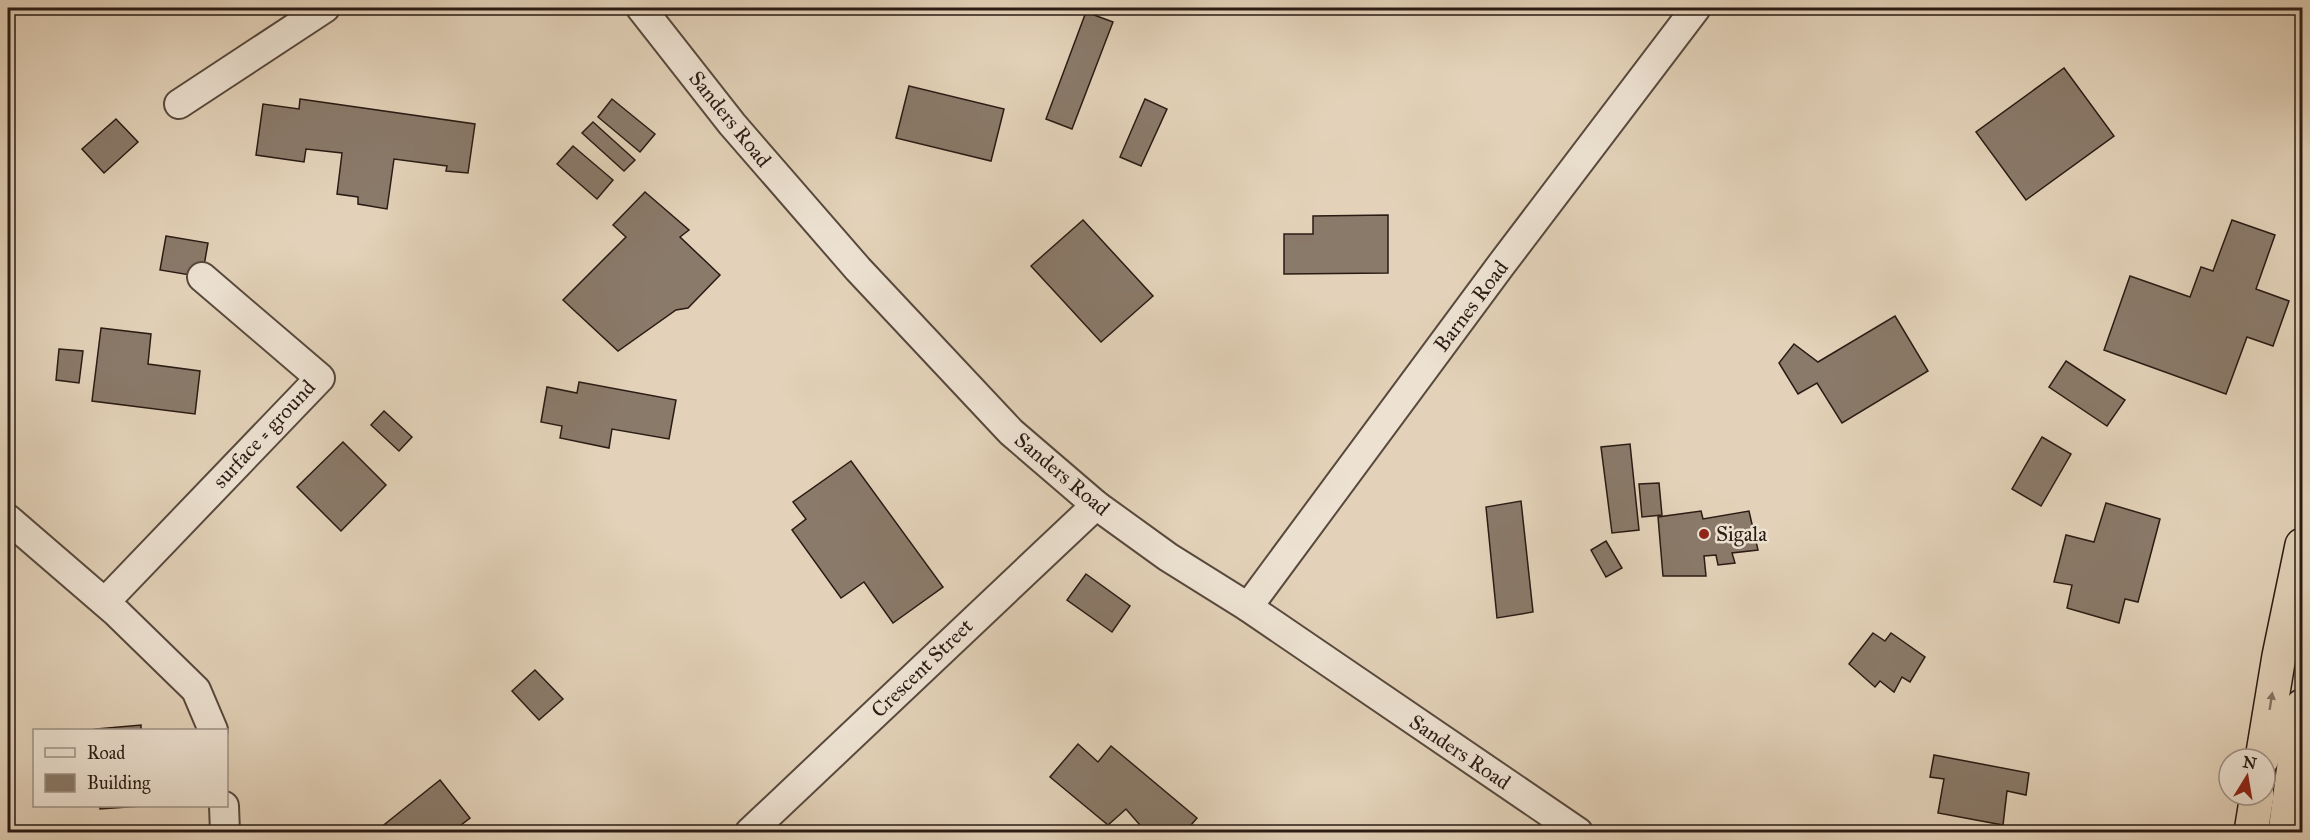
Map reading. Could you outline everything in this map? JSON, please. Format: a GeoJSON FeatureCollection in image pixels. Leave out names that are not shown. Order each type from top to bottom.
{"type":"FeatureCollection","features":[{"type":"Feature","properties":{"kind":"highway"},"geometry":{"type":"LineString","coordinates":[[2264,747],[2279,656],[2302,545]]}},
{"type":"Feature","properties":{"kind":"highway"},"geometry":{"type":"LineString","coordinates":[[2285,832],[2302,706]]}},
{"type":"Feature","properties":{"kind":"highway"},"geometry":{"type":"LineString","coordinates":[[2251,832],[2255,807]]}},
{"type":"Feature","properties":{"kind":"street"},"geometry":{"type":"LineString","coordinates":[[179,104],[325,8]]}},
{"type":"Feature","properties":{"kind":"street","name":"Sanders Road"},"geometry":{"type":"LineString","coordinates":[[641,8],[732,124],[858,269],[1011,432],[1096,505],[1168,558],[1248,607],[1578,832]]}},
{"type":"Feature","properties":{"kind":"street","name":"Barnes Road"},"geometry":{"type":"LineString","coordinates":[[1248,607],[1501,265],[1696,8]]}},
{"type":"Feature","properties":{"kind":"street","name":"surface = ground"},"geometry":{"type":"LineString","coordinates":[[105,602],[320,378],[202,277]]}},
{"type":"Feature","properties":{"kind":"street","name":"Crescent Street"},"geometry":{"type":"LineString","coordinates":[[750,832],[1096,505]]}},
{"type":"Feature","properties":{"kind":"street"},"geometry":{"type":"LineString","coordinates":[[8,519],[105,602],[196,690],[213,729]]}},
{"type":"Feature","properties":{"kind":"street"},"geometry":{"type":"LineString","coordinates":[[224,807],[225,832]]}},
{"type":"Feature","properties":{"kind":"building"},"geometry":{"type":"Polygon","coordinates":[[[1086,12],[1113,22],[1072,129],[1046,119],[1086,12]]]}},
{"type":"Feature","properties":{"kind":"building"},"geometry":{"type":"Polygon","coordinates":[[[2064,68],[2114,136],[2026,200],[1976,132],[2064,68]]]}},
{"type":"Feature","properties":{"kind":"building"},"geometry":{"type":"Polygon","coordinates":[[[909,86],[1004,109],[991,161],[896,138],[909,86]]]}},
{"type":"Feature","properties":{"kind":"building"},"geometry":{"type":"Polygon","coordinates":[[[300,99],[475,124],[468,173],[446,171],[447,166],[394,159],[387,209],[358,204],[358,197],[337,194],[342,153],[306,149],[304,162],[256,155],[263,104],[299,109],[300,99]]]}},
{"type":"Feature","properties":{"kind":"building"},"geometry":{"type":"Polygon","coordinates":[[[612,99],[655,134],[640,152],[598,117],[612,99]]]}},
{"type":"Feature","properties":{"kind":"building"},"geometry":{"type":"Polygon","coordinates":[[[1145,99],[1167,109],[1141,166],[1120,157],[1145,99]]]}},
{"type":"Feature","properties":{"kind":"building"},"geometry":{"type":"Polygon","coordinates":[[[116,119],[138,142],[104,173],[82,149],[116,119]]]}},
{"type":"Feature","properties":{"kind":"building"},"geometry":{"type":"Polygon","coordinates":[[[593,122],[635,160],[624,171],[582,133],[593,122]]]}},
{"type":"Feature","properties":{"kind":"building"},"geometry":{"type":"Polygon","coordinates":[[[573,146],[613,180],[597,199],[557,164],[573,146]]]}},
{"type":"Feature","properties":{"kind":"building"},"geometry":{"type":"Polygon","coordinates":[[[645,192],[689,230],[680,237],[720,275],[688,308],[676,310],[618,351],[563,300],[626,237],[613,225],[645,192]]]}},
{"type":"Feature","properties":{"kind":"building"},"geometry":{"type":"Polygon","coordinates":[[[1388,215],[1388,273],[1284,274],[1284,234],[1313,234],[1313,216],[1388,215]]]}},
{"type":"Feature","properties":{"kind":"building"},"geometry":{"type":"Polygon","coordinates":[[[1083,220],[1153,296],[1101,342],[1031,266],[1083,220]]]}},
{"type":"Feature","properties":{"kind":"building"},"geometry":{"type":"Polygon","coordinates":[[[2232,220],[2275,235],[2256,289],[2289,301],[2273,346],[2247,337],[2226,394],[2104,350],[2130,276],[2190,297],[2201,267],[2213,271],[2232,220]]]}},
{"type":"Feature","properties":{"kind":"building"},"geometry":{"type":"Polygon","coordinates":[[[166,236],[208,243],[202,277],[160,270],[166,236]]]}},
{"type":"Feature","properties":{"kind":"building"},"geometry":{"type":"Polygon","coordinates":[[[1895,316],[1928,371],[1842,423],[1817,383],[1798,394],[1779,363],[1794,344],[1818,362],[1895,316]]]}},
{"type":"Feature","properties":{"kind":"building"},"geometry":{"type":"Polygon","coordinates":[[[101,328],[151,334],[148,364],[200,371],[195,414],[92,401],[101,328]]]}},
{"type":"Feature","properties":{"kind":"building"},"geometry":{"type":"Polygon","coordinates":[[[59,349],[83,351],[79,383],[56,380],[59,349]]]}},
{"type":"Feature","properties":{"kind":"building"},"geometry":{"type":"Polygon","coordinates":[[[2066,361],[2125,400],[2107,426],[2049,387],[2066,361]]]}},
{"type":"Feature","properties":{"kind":"building"},"geometry":{"type":"Polygon","coordinates":[[[579,382],[676,400],[669,439],[612,429],[609,448],[560,438],[562,426],[541,422],[547,387],[577,393],[579,382]]]}},
{"type":"Feature","properties":{"kind":"building"},"geometry":{"type":"Polygon","coordinates":[[[384,411],[412,437],[399,451],[371,425],[384,411]]]}},
{"type":"Feature","properties":{"kind":"building"},"geometry":{"type":"Polygon","coordinates":[[[2042,437],[2071,454],[2041,506],[2012,489],[2042,437]]]}},
{"type":"Feature","properties":{"kind":"building"},"geometry":{"type":"Polygon","coordinates":[[[343,442],[386,485],[341,531],[297,487],[343,442]]]}},
{"type":"Feature","properties":{"kind":"building"},"geometry":{"type":"Polygon","coordinates":[[[1630,444],[1639,530],[1612,533],[1601,447],[1630,444]]]}},
{"type":"Feature","properties":{"kind":"building"},"geometry":{"type":"Polygon","coordinates":[[[851,461],[943,587],[893,623],[864,582],[841,598],[792,530],[806,519],[793,502],[851,461]]]}},
{"type":"Feature","properties":{"kind":"building"},"geometry":{"type":"Polygon","coordinates":[[[1659,483],[1662,515],[1642,517],[1639,484],[1659,483]]]}},
{"type":"Feature","properties":{"kind":"building"},"geometry":{"type":"Polygon","coordinates":[[[1521,501],[1533,612],[1497,618],[1486,507],[1521,501]]]}},
{"type":"Feature","properties":{"kind":"building"},"geometry":{"type":"Polygon","coordinates":[[[2106,503],[2160,519],[2138,602],[2125,599],[2119,623],[2067,608],[2072,585],[2054,582],[2066,535],[2094,542],[2106,503]]]}},
{"type":"Feature","properties":{"kind":"building"},"geometry":{"type":"Polygon","coordinates":[[[1701,511],[1703,519],[1749,511],[1758,550],[1732,553],[1735,563],[1718,565],[1716,555],[1704,556],[1706,576],[1663,576],[1658,517],[1701,511]]]}},
{"type":"Feature","properties":{"kind":"building"},"geometry":{"type":"Polygon","coordinates":[[[1606,541],[1622,568],[1606,577],[1591,550],[1606,541]]]}},
{"type":"Feature","properties":{"kind":"building"},"geometry":{"type":"Polygon","coordinates":[[[1086,574],[1130,606],[1112,632],[1067,600],[1086,574]]]}},
{"type":"Feature","properties":{"kind":"building"},"geometry":{"type":"Polygon","coordinates":[[[1873,633],[1885,641],[1891,633],[1925,657],[1910,682],[1902,677],[1894,692],[1880,681],[1875,687],[1849,664],[1873,633]]]}},
{"type":"Feature","properties":{"kind":"building"},"geometry":{"type":"Polygon","coordinates":[[[535,670],[563,699],[539,720],[512,691],[535,670]]]}},
{"type":"Feature","properties":{"kind":"building"},"geometry":{"type":"Polygon","coordinates":[[[141,725],[141,729],[95,729],[141,725]]]}},
{"type":"Feature","properties":{"kind":"building"},"geometry":{"type":"Polygon","coordinates":[[[1078,744],[1098,762],[1111,746],[1197,818],[1185,832],[1146,832],[1126,809],[1108,825],[1050,777],[1078,744]]]}},
{"type":"Feature","properties":{"kind":"building"},"geometry":{"type":"Polygon","coordinates":[[[1934,755],[2029,773],[2026,795],[2007,791],[2003,825],[1938,813],[1944,779],[1930,777],[1934,755]]]}},
{"type":"Feature","properties":{"kind":"building"},"geometry":{"type":"Polygon","coordinates":[[[440,780],[470,818],[452,832],[375,832],[440,780]]]}},
{"type":"Feature","properties":{"kind":"building"},"geometry":{"type":"Polygon","coordinates":[[[100,807],[128,807],[100,809],[100,807]]]}},
{"type":"Feature","properties":{"kind":"place","name":"Sigala"},"geometry":{"type":"Point","coordinates":[1704,534]}}]}
